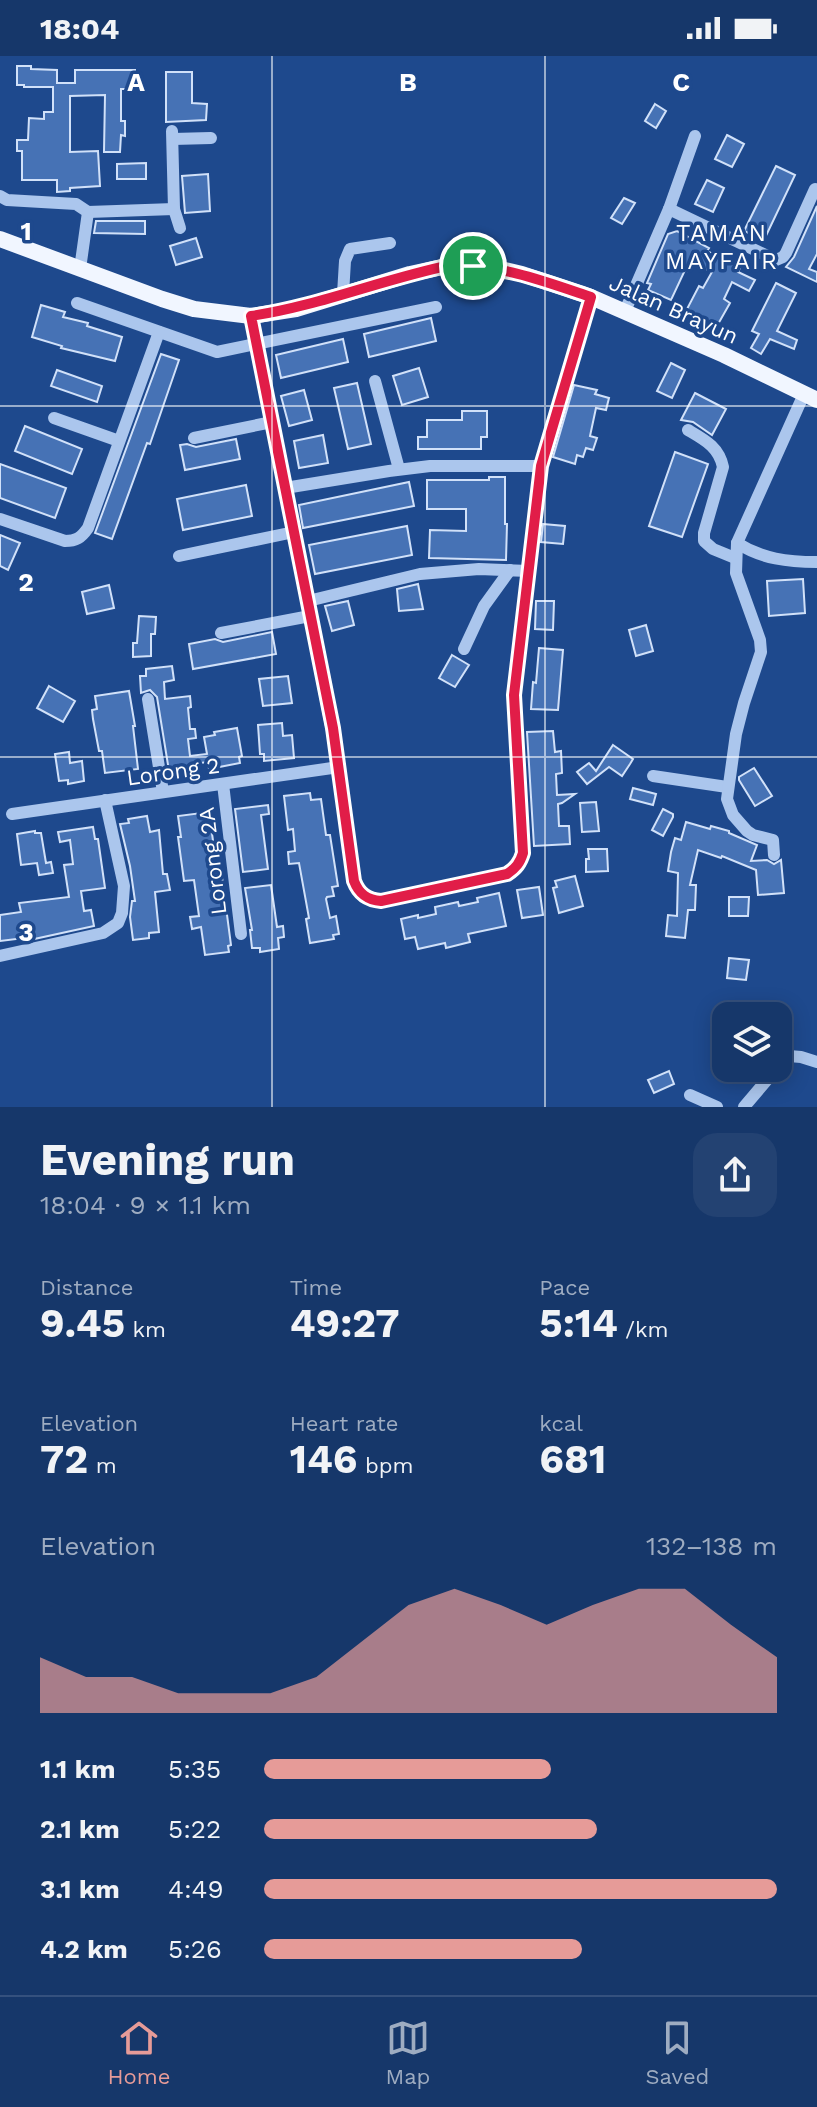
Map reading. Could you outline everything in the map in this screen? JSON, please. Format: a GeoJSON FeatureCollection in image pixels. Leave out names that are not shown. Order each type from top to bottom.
{"type":"FeatureCollection","features":[{"type":"Feature","properties":{"kind":"main road","name":"Jalan Brayun"},"geometry":{"type":"LineString","coordinates":[[0,239],[194,309],[251,316],[296,309],[410,274],[451,265],[496,268],[591,297],[724,355],[810,397]]}},
{"type":"Feature","properties":{"kind":"street"},"geometry":{"type":"LineString","coordinates":[[180,228],[174,209],[172,135],[211,138]]}},
{"type":"Feature","properties":{"kind":"street"},"geometry":{"type":"LineString","coordinates":[[625,311],[669,209],[695,136]]}},
{"type":"Feature","properties":{"kind":"street"},"geometry":{"type":"LineString","coordinates":[[669,209],[776,260],[786,253],[815,189]]}},
{"type":"Feature","properties":{"kind":"street"},"geometry":{"type":"LineString","coordinates":[[0,196],[7,200],[76,204],[88,212],[174,209]]}},
{"type":"Feature","properties":{"kind":"street"},"geometry":{"type":"LineString","coordinates":[[80,269],[88,212]]}},
{"type":"Feature","properties":{"kind":"street"},"geometry":{"type":"LineString","coordinates":[[343,294],[345,261],[350,249],[390,243]]}},
{"type":"Feature","properties":{"kind":"street"},"geometry":{"type":"LineString","coordinates":[[251,316],[333,728],[354,881],[361,894],[381,901],[507,874],[520,862],[523,853],[514,695],[541,466],[591,297]]}},
{"type":"Feature","properties":{"kind":"street"},"geometry":{"type":"LineString","coordinates":[[77,303],[217,352],[436,307]]}},
{"type":"Feature","properties":{"kind":"street"},"geometry":{"type":"LineString","coordinates":[[0,519],[65,541],[83,536],[159,332]]}},
{"type":"Feature","properties":{"kind":"street"},"geometry":{"type":"LineString","coordinates":[[375,381],[399,469]]}},
{"type":"Feature","properties":{"kind":"street"},"geometry":{"type":"LineString","coordinates":[[774,855],[774,841],[747,831],[733,815],[727,799],[736,734],[761,652],[760,640],[736,573],[735,558],[737,543],[810,397]]}},
{"type":"Feature","properties":{"kind":"street"},"geometry":{"type":"LineString","coordinates":[[54,418],[119,441]]}},
{"type":"Feature","properties":{"kind":"street"},"geometry":{"type":"LineString","coordinates":[[194,438],[272,422]]}},
{"type":"Feature","properties":{"kind":"street"},"geometry":{"type":"LineString","coordinates":[[688,430],[713,445],[723,467],[706,523],[704,541],[713,549],[735,558]]}},
{"type":"Feature","properties":{"kind":"street"},"geometry":{"type":"LineString","coordinates":[[285,488],[430,466],[541,466]]}},
{"type":"Feature","properties":{"kind":"street"},"geometry":{"type":"LineString","coordinates":[[179,556],[294,532]]}},
{"type":"Feature","properties":{"kind":"street"},"geometry":{"type":"LineString","coordinates":[[737,543],[767,558],[817,562]]}},
{"type":"Feature","properties":{"kind":"street"},"geometry":{"type":"LineString","coordinates":[[308,601],[420,574],[451,570],[529,571]]}},
{"type":"Feature","properties":{"kind":"street"},"geometry":{"type":"LineString","coordinates":[[464,649],[484,606],[510,570]]}},
{"type":"Feature","properties":{"kind":"street"},"geometry":{"type":"LineString","coordinates":[[221,633],[310,616]]}},
{"type":"Feature","properties":{"kind":"street"},"geometry":{"type":"LineString","coordinates":[[148,699],[163,792]]}},
{"type":"Feature","properties":{"kind":"street","name":"Lorong 2"},"geometry":{"type":"LineString","coordinates":[[12,814],[339,767]]}},
{"type":"Feature","properties":{"kind":"street"},"geometry":{"type":"LineString","coordinates":[[653,776],[727,787]]}},
{"type":"Feature","properties":{"kind":"street","name":"Lorong 2A"},"geometry":{"type":"LineString","coordinates":[[223,784],[241,934]]}},
{"type":"Feature","properties":{"kind":"street"},"geometry":{"type":"LineString","coordinates":[[0,956],[103,933],[118,923],[124,886],[105,800]]}},
{"type":"Feature","properties":{"kind":"street"},"geometry":{"type":"LineString","coordinates":[[792,1056],[817,1062]]}},
{"type":"Feature","properties":{"kind":"street"},"geometry":{"type":"LineString","coordinates":[[744,1107],[766,1082]]}},
{"type":"Feature","properties":{"kind":"street"},"geometry":{"type":"LineString","coordinates":[[690,1095],[717,1107]]}},
{"type":"Feature","properties":{"kind":"building"},"geometry":{"type":"Polygon","coordinates":[[[17,66],[57,70],[57,83],[75,83],[75,70],[135,70],[135,89],[121,89],[121,121],[125,121],[125,136],[121,135],[120,152],[104,152],[105,95],[70,96],[70,152],[98,151],[100,186],[57,192],[57,180],[22,180],[22,151],[17,151],[17,140],[28,140],[29,118],[44,119],[44,112],[53,112],[53,87],[17,85],[17,66]]]}},
{"type":"Feature","properties":{"kind":"building"},"geometry":{"type":"Polygon","coordinates":[[[166,72],[192,72],[192,103],[207,104],[206,120],[166,122],[166,72]]]}},
{"type":"Feature","properties":{"kind":"building"},"geometry":{"type":"Polygon","coordinates":[[[655,104],[666,111],[656,128],[645,121],[655,104]]]}},
{"type":"Feature","properties":{"kind":"building"},"geometry":{"type":"Polygon","coordinates":[[[727,135],[744,144],[732,167],[715,159],[727,135]]]}},
{"type":"Feature","properties":{"kind":"building"},"geometry":{"type":"Polygon","coordinates":[[[146,163],[146,179],[117,179],[117,164],[146,163]]]}},
{"type":"Feature","properties":{"kind":"building"},"geometry":{"type":"Polygon","coordinates":[[[776,166],[795,175],[764,240],[744,231],[776,166]]]}},
{"type":"Feature","properties":{"kind":"building"},"geometry":{"type":"Polygon","coordinates":[[[208,174],[210,211],[185,213],[182,176],[208,174]]]}},
{"type":"Feature","properties":{"kind":"building"},"geometry":{"type":"Polygon","coordinates":[[[707,180],[724,188],[713,212],[695,204],[707,180]]]}},
{"type":"Feature","properties":{"kind":"building"},"geometry":{"type":"Polygon","coordinates":[[[624,198],[635,203],[622,224],[611,218],[624,198]]]}},
{"type":"Feature","properties":{"kind":"building"},"geometry":{"type":"Polygon","coordinates":[[[817,206],[817,254],[809,269],[817,272],[817,282],[786,267],[794,257],[817,206]]]}},
{"type":"Feature","properties":{"kind":"building"},"geometry":{"type":"Polygon","coordinates":[[[96,221],[145,221],[145,234],[94,233],[96,221]]]}},
{"type":"Feature","properties":{"kind":"building"},"geometry":{"type":"Polygon","coordinates":[[[677,231],[709,248],[707,251],[740,268],[738,272],[755,280],[749,291],[732,282],[724,299],[730,303],[717,326],[687,309],[699,286],[703,288],[712,272],[692,262],[671,300],[648,290],[651,284],[647,283],[668,234],[677,231]]]}},
{"type":"Feature","properties":{"kind":"building"},"geometry":{"type":"Polygon","coordinates":[[[196,238],[202,257],[176,265],[170,246],[196,238]]]}},
{"type":"Feature","properties":{"kind":"building"},"geometry":{"type":"Polygon","coordinates":[[[776,283],[796,293],[777,331],[797,340],[794,349],[770,339],[761,354],[751,348],[759,334],[752,331],[776,283]]]}},
{"type":"Feature","properties":{"kind":"building"},"geometry":{"type":"Polygon","coordinates":[[[41,305],[65,312],[63,317],[122,337],[115,361],[61,348],[32,337],[41,305]]]}},
{"type":"Feature","properties":{"kind":"building"},"geometry":{"type":"Polygon","coordinates":[[[431,318],[436,341],[369,357],[364,334],[431,318]]]}},
{"type":"Feature","properties":{"kind":"building"},"geometry":{"type":"Polygon","coordinates":[[[343,339],[348,362],[281,378],[276,355],[343,339]]]}},
{"type":"Feature","properties":{"kind":"building"},"geometry":{"type":"Polygon","coordinates":[[[161,354],[179,360],[112,539],[95,533],[161,354]]]}},
{"type":"Feature","properties":{"kind":"building"},"geometry":{"type":"Polygon","coordinates":[[[671,363],[685,370],[672,398],[657,391],[671,363]]]}},
{"type":"Feature","properties":{"kind":"building"},"geometry":{"type":"Polygon","coordinates":[[[419,368],[428,397],[402,405],[393,376],[419,368]]]}},
{"type":"Feature","properties":{"kind":"building"},"geometry":{"type":"Polygon","coordinates":[[[57,370],[102,386],[97,402],[51,386],[57,370]]]}},
{"type":"Feature","properties":{"kind":"building"},"geometry":{"type":"Polygon","coordinates":[[[357,383],[371,444],[348,449],[334,388],[357,383]]]}},
{"type":"Feature","properties":{"kind":"building"},"geometry":{"type":"Polygon","coordinates":[[[574,385],[597,390],[595,394],[609,398],[606,410],[596,408],[590,436],[597,438],[593,450],[586,448],[583,457],[577,455],[575,464],[553,457],[574,385]]]}},
{"type":"Feature","properties":{"kind":"building"},"geometry":{"type":"Polygon","coordinates":[[[304,390],[312,420],[289,426],[281,396],[304,390]]]}},
{"type":"Feature","properties":{"kind":"building"},"geometry":{"type":"Polygon","coordinates":[[[695,393],[726,409],[712,435],[693,422],[681,420],[695,393]]]}},
{"type":"Feature","properties":{"kind":"building"},"geometry":{"type":"Polygon","coordinates":[[[462,411],[487,411],[487,437],[481,437],[481,449],[418,449],[418,437],[427,437],[427,420],[462,420],[462,411]]]}},
{"type":"Feature","properties":{"kind":"building"},"geometry":{"type":"Polygon","coordinates":[[[25,426],[82,449],[72,474],[15,451],[25,426]]]}},
{"type":"Feature","properties":{"kind":"building"},"geometry":{"type":"Polygon","coordinates":[[[323,435],[328,463],[299,468],[294,441],[323,435]]]}},
{"type":"Feature","properties":{"kind":"building"},"geometry":{"type":"Polygon","coordinates":[[[236,439],[240,459],[185,470],[180,445],[196,447],[236,439]]]}},
{"type":"Feature","properties":{"kind":"building"},"geometry":{"type":"Polygon","coordinates":[[[675,452],[708,464],[682,537],[649,526],[675,452]]]}},
{"type":"Feature","properties":{"kind":"building"},"geometry":{"type":"Polygon","coordinates":[[[0,464],[66,488],[55,518],[0,498],[0,464]]]}},
{"type":"Feature","properties":{"kind":"building"},"geometry":{"type":"Polygon","coordinates":[[[489,477],[505,477],[506,560],[429,558],[430,530],[466,531],[466,509],[427,509],[427,480],[489,480],[489,477]]]}},
{"type":"Feature","properties":{"kind":"building"},"geometry":{"type":"Polygon","coordinates":[[[409,482],[414,506],[303,528],[299,505],[409,482]]]}},
{"type":"Feature","properties":{"kind":"building"},"geometry":{"type":"Polygon","coordinates":[[[246,485],[252,516],[183,530],[177,499],[246,485]]]}},
{"type":"Feature","properties":{"kind":"building"},"geometry":{"type":"Polygon","coordinates":[[[543,524],[565,526],[563,544],[541,542],[543,524]]]}},
{"type":"Feature","properties":{"kind":"building"},"geometry":{"type":"Polygon","coordinates":[[[407,526],[412,555],[315,574],[309,545],[407,526]]]}},
{"type":"Feature","properties":{"kind":"building"},"geometry":{"type":"Polygon","coordinates":[[[0,535],[20,543],[8,570],[0,566],[0,535]]]}},
{"type":"Feature","properties":{"kind":"building"},"geometry":{"type":"Polygon","coordinates":[[[803,579],[805,613],[769,616],[767,581],[803,579]]]}},
{"type":"Feature","properties":{"kind":"building"},"geometry":{"type":"Polygon","coordinates":[[[418,584],[423,609],[399,611],[397,589],[418,584]]]}},
{"type":"Feature","properties":{"kind":"building"},"geometry":{"type":"Polygon","coordinates":[[[109,585],[114,608],[87,614],[82,592],[109,585]]]}},
{"type":"Feature","properties":{"kind":"building"},"geometry":{"type":"Polygon","coordinates":[[[348,601],[354,625],[332,631],[325,606],[348,601]]]}},
{"type":"Feature","properties":{"kind":"building"},"geometry":{"type":"Polygon","coordinates":[[[536,601],[554,601],[553,630],[535,629],[536,601]]]}},
{"type":"Feature","properties":{"kind":"building"},"geometry":{"type":"Polygon","coordinates":[[[139,616],[156,617],[155,634],[151,634],[151,656],[133,657],[139,616]]]}},
{"type":"Feature","properties":{"kind":"building"},"geometry":{"type":"Polygon","coordinates":[[[646,625],[653,651],[636,656],[629,630],[646,625]]]}},
{"type":"Feature","properties":{"kind":"building"},"geometry":{"type":"Polygon","coordinates":[[[272,632],[276,654],[193,669],[189,644],[215,639],[223,642],[272,632]]]}},
{"type":"Feature","properties":{"kind":"building"},"geometry":{"type":"Polygon","coordinates":[[[539,648],[563,650],[558,710],[531,709],[539,648]]]}},
{"type":"Feature","properties":{"kind":"building"},"geometry":{"type":"Polygon","coordinates":[[[452,655],[469,665],[455,687],[439,678],[452,655]]]}},
{"type":"Feature","properties":{"kind":"building"},"geometry":{"type":"Polygon","coordinates":[[[172,666],[174,680],[164,682],[165,699],[190,696],[190,729],[195,729],[196,738],[188,739],[190,756],[207,754],[204,737],[237,728],[242,756],[239,757],[240,763],[209,769],[208,762],[169,771],[157,697],[150,690],[141,693],[140,676],[146,676],[146,669],[172,666]]]}},
{"type":"Feature","properties":{"kind":"building"},"geometry":{"type":"Polygon","coordinates":[[[288,676],[292,703],[263,706],[259,679],[288,676]]]}},
{"type":"Feature","properties":{"kind":"building"},"geometry":{"type":"Polygon","coordinates":[[[49,686],[75,701],[63,722],[37,708],[49,686]]]}},
{"type":"Feature","properties":{"kind":"building"},"geometry":{"type":"Polygon","coordinates":[[[129,691],[138,769],[105,773],[93,719],[92,710],[97,709],[95,696],[129,691]]]}},
{"type":"Feature","properties":{"kind":"building"},"geometry":{"type":"Polygon","coordinates":[[[282,723],[283,736],[292,735],[294,758],[264,761],[264,754],[260,754],[258,725],[282,723]]]}},
{"type":"Feature","properties":{"kind":"building"},"geometry":{"type":"Polygon","coordinates":[[[553,731],[555,752],[561,751],[562,773],[556,774],[557,795],[575,794],[558,804],[559,826],[569,826],[570,844],[534,846],[527,732],[553,731]]]}},
{"type":"Feature","properties":{"kind":"building"},"geometry":{"type":"Polygon","coordinates":[[[613,745],[633,759],[622,776],[609,767],[587,784],[577,772],[589,763],[596,771],[613,745]]]}},
{"type":"Feature","properties":{"kind":"building"},"geometry":{"type":"Polygon","coordinates":[[[69,752],[70,763],[82,761],[84,781],[68,784],[68,780],[59,781],[55,754],[69,752]]]}},
{"type":"Feature","properties":{"kind":"building"},"geometry":{"type":"Polygon","coordinates":[[[754,768],[772,796],[755,806],[739,780],[754,768]]]}},
{"type":"Feature","properties":{"kind":"building"},"geometry":{"type":"Polygon","coordinates":[[[633,788],[656,794],[653,805],[630,799],[633,788]]]}},
{"type":"Feature","properties":{"kind":"building"},"geometry":{"type":"Polygon","coordinates":[[[310,793],[311,800],[321,799],[326,835],[330,835],[338,886],[332,887],[334,896],[326,899],[330,918],[336,916],[339,934],[333,935],[334,939],[310,943],[306,919],[309,918],[299,863],[289,864],[288,852],[295,851],[293,829],[288,830],[284,796],[310,793]]]}},
{"type":"Feature","properties":{"kind":"building"},"geometry":{"type":"Polygon","coordinates":[[[596,802],[599,831],[582,832],[580,803],[596,802]]]}},
{"type":"Feature","properties":{"kind":"building"},"geometry":{"type":"Polygon","coordinates":[[[268,805],[269,814],[261,815],[268,869],[243,872],[235,809],[268,805]]]}},
{"type":"Feature","properties":{"kind":"building"},"geometry":{"type":"Polygon","coordinates":[[[663,809],[673,817],[663,836],[652,830],[663,809]]]}},
{"type":"Feature","properties":{"kind":"building"},"geometry":{"type":"Polygon","coordinates":[[[209,812],[215,855],[219,854],[231,945],[228,946],[229,952],[205,955],[201,927],[192,929],[190,917],[199,916],[194,880],[184,881],[178,816],[209,812]]]}},
{"type":"Feature","properties":{"kind":"building"},"geometry":{"type":"Polygon","coordinates":[[[147,816],[150,832],[159,830],[163,874],[167,874],[170,890],[155,892],[159,932],[149,933],[149,938],[133,940],[130,917],[132,901],[135,901],[120,824],[129,823],[128,819],[147,816]]]}},
{"type":"Feature","properties":{"kind":"building"},"geometry":{"type":"Polygon","coordinates":[[[686,822],[729,831],[757,845],[751,861],[767,860],[774,864],[781,860],[784,893],[758,895],[756,870],[698,850],[690,885],[696,885],[695,910],[688,910],[685,938],[666,936],[668,915],[677,916],[678,873],[668,871],[671,852],[675,838],[681,840],[686,822]]]}},
{"type":"Feature","properties":{"kind":"building"},"geometry":{"type":"Polygon","coordinates":[[[93,827],[95,839],[98,839],[105,888],[81,891],[84,911],[91,910],[94,926],[25,941],[24,938],[0,941],[0,915],[21,912],[19,903],[69,897],[64,865],[73,864],[70,840],[60,842],[58,832],[93,827]]]}},
{"type":"Feature","properties":{"kind":"building"},"geometry":{"type":"Polygon","coordinates":[[[41,833],[46,863],[51,862],[53,873],[39,875],[37,863],[21,865],[17,834],[41,833]]]}},
{"type":"Feature","properties":{"kind":"building"},"geometry":{"type":"Polygon","coordinates":[[[588,849],[607,849],[608,871],[586,872],[588,849]]]}},
{"type":"Feature","properties":{"kind":"building"},"geometry":{"type":"Polygon","coordinates":[[[575,876],[583,906],[559,913],[553,888],[557,887],[555,881],[575,876]]]}},
{"type":"Feature","properties":{"kind":"building"},"geometry":{"type":"Polygon","coordinates":[[[271,885],[277,927],[283,926],[284,937],[278,938],[279,949],[260,952],[260,948],[252,948],[245,888],[271,885]]]}},
{"type":"Feature","properties":{"kind":"building"},"geometry":{"type":"Polygon","coordinates":[[[539,887],[543,915],[522,918],[517,890],[539,887]]]}},
{"type":"Feature","properties":{"kind":"building"},"geometry":{"type":"Polygon","coordinates":[[[499,893],[506,926],[468,934],[470,942],[446,948],[445,943],[418,949],[415,937],[405,939],[401,919],[436,914],[435,907],[478,902],[477,898],[499,893]]]}},
{"type":"Feature","properties":{"kind":"building"},"geometry":{"type":"Polygon","coordinates":[[[729,897],[749,897],[748,916],[729,916],[729,897]]]}},
{"type":"Feature","properties":{"kind":"building"},"geometry":{"type":"Polygon","coordinates":[[[729,958],[749,960],[746,980],[727,978],[729,958]]]}},
{"type":"Feature","properties":{"kind":"building"},"geometry":{"type":"Polygon","coordinates":[[[669,1071],[674,1084],[654,1093],[648,1080],[669,1071]]]}},
{"type":"Feature","properties":{"kind":"district","name":"TAMAN MAYFAIR"},"geometry":{"type":"Point","coordinates":[722,247]}},
{"type":"Feature","properties":{"kind":"route"},"geometry":{"type":"LineString","coordinates":[[451,265],[473,266],[522,274],[591,297],[541,466],[514,695],[523,853],[515,869],[507,874],[374,901],[361,894],[354,881],[333,728],[251,316],[296,309],[410,274],[451,265]]}}]}
